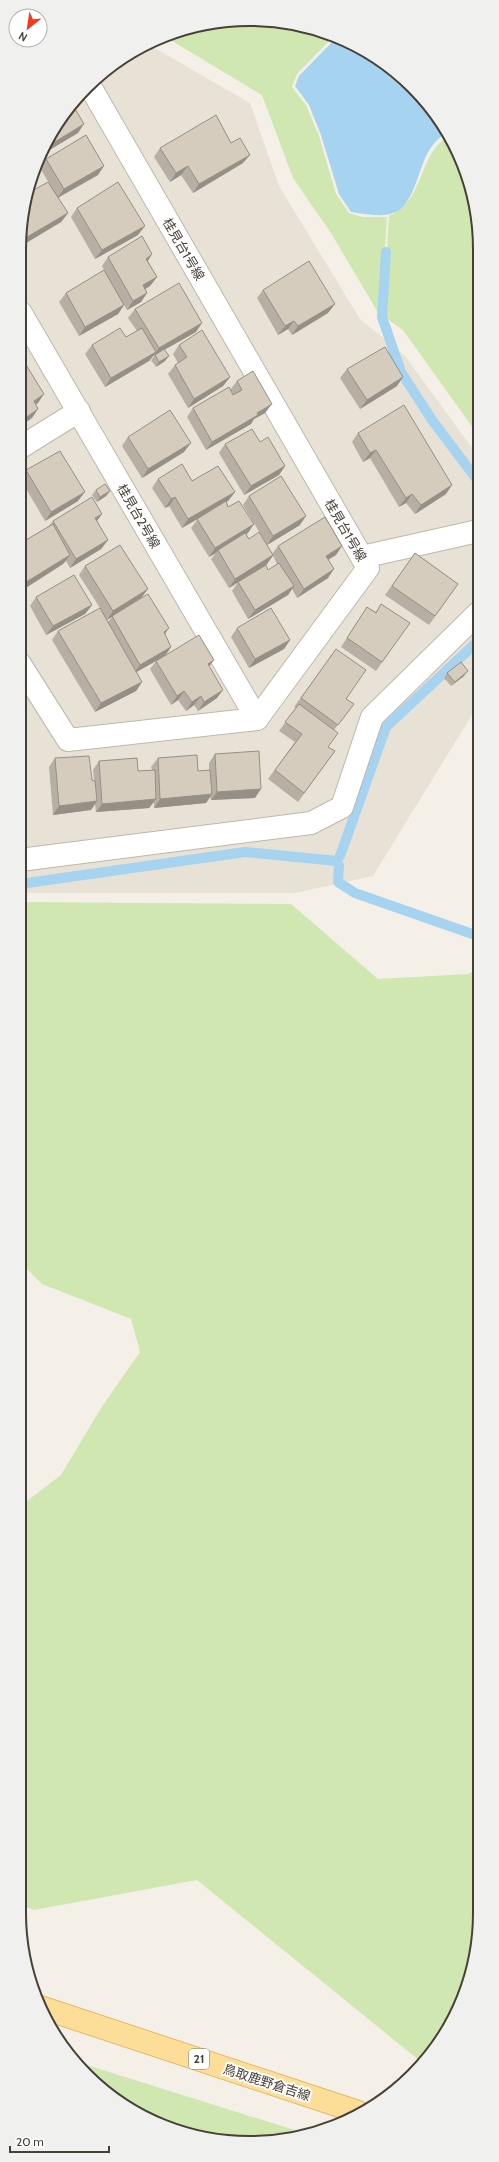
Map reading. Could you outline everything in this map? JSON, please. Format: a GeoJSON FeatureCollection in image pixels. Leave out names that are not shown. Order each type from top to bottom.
{"type":"FeatureCollection","features":[{"type":"Feature","properties":{"kind":"main road","name":"鳥取鹿野倉吉線"},"geometry":{"type":"LineString","coordinates":[[48,2009],[353,2110]]}},
{"type":"Feature","properties":{"kind":"street","name":"桂見台1号線"},"geometry":{"type":"LineString","coordinates":[[92,90],[368,568],[257,719]]}},
{"type":"Feature","properties":{"kind":"street","name":"桂見台2号線"},"geometry":{"type":"LineString","coordinates":[[26,321],[257,719]]}},
{"type":"Feature","properties":{"kind":"street"},"geometry":{"type":"LineString","coordinates":[[26,443],[79,411]]}},
{"type":"Feature","properties":{"kind":"street"},"geometry":{"type":"LineString","coordinates":[[362,557],[473,532]]}},
{"type":"Feature","properties":{"kind":"street"},"geometry":{"type":"LineString","coordinates":[[26,859],[311,823],[342,806],[372,717],[473,618]]}},
{"type":"Feature","properties":{"kind":"street"},"geometry":{"type":"LineString","coordinates":[[26,674],[68,740],[257,719]]}},
{"type":"Feature","properties":{"kind":"shaded area"},"geometry":{"type":"Polygon","coordinates":[[[154,48],[250,103],[279,186],[360,319],[405,356],[473,449],[473,713],[373,876],[295,893],[26,893],[26,235],[30,206],[43,164],[56,138],[72,113],[91,91],[113,72],[154,48]]]}},
{"type":"Feature","properties":{"kind":"green space"},"geometry":{"type":"Polygon","coordinates":[[[235,26],[264,26],[293,30],[329,41],[297,74],[292,87],[306,105],[319,136],[336,194],[349,213],[363,217],[387,217],[380,316],[331,233],[293,178],[262,95],[171,40],[206,30],[235,26]]]}},
{"type":"Feature","properties":{"kind":"green space"},"geometry":{"type":"Polygon","coordinates":[[[444,139],[456,164],[469,206],[473,235],[473,428],[403,330],[383,316],[389,216],[400,209],[409,200],[425,166],[438,144],[444,139]]]}},
{"type":"Feature","properties":{"kind":"green space"},"geometry":{"type":"Polygon","coordinates":[[[26,902],[291,904],[378,979],[468,974],[473,972],[473,1927],[469,1956],[456,1998],[443,2024],[418,2060],[197,1880],[34,1910],[26,1907],[26,1502],[61,1475],[101,1408],[140,1352],[131,1319],[42,1284],[26,1268],[26,902]]]}},
{"type":"Feature","properties":{"kind":"green space"},"geometry":{"type":"Polygon","coordinates":[[[85,2064],[297,2131],[264,2136],[235,2136],[206,2132],[178,2124],[151,2113],[125,2098],[102,2081],[85,2064]]]}},
{"type":"Feature","properties":{"kind":"water"},"geometry":{"type":"Polygon","coordinates":[[[332,42],[361,56],[386,72],[408,91],[427,113],[442,136],[428,152],[411,195],[402,208],[396,212],[385,215],[351,212],[339,194],[321,135],[309,105],[295,86],[299,76],[332,42]]]}},
{"type":"Feature","properties":{"kind":"building"},"geometry":{"type":"Polygon","coordinates":[[[75,109],[84,124],[53,143],[75,109]]]}},
{"type":"Feature","properties":{"kind":"building"},"geometry":{"type":"Polygon","coordinates":[[[216,115],[231,143],[240,138],[250,155],[199,184],[188,166],[176,173],[160,148],[216,115]]]}},
{"type":"Feature","properties":{"kind":"building"},"geometry":{"type":"Polygon","coordinates":[[[86,135],[104,166],[64,189],[46,159],[86,135]]]}},
{"type":"Feature","properties":{"kind":"building"},"geometry":{"type":"Polygon","coordinates":[[[48,182],[68,213],[27,237],[30,206],[35,189],[48,182]]]}},
{"type":"Feature","properties":{"kind":"building"},"geometry":{"type":"Polygon","coordinates":[[[118,182],[145,226],[102,250],[77,208],[118,182]]]}},
{"type":"Feature","properties":{"kind":"building"},"geometry":{"type":"Polygon","coordinates":[[[142,236],[152,254],[146,259],[157,277],[143,285],[147,293],[133,301],[108,257],[142,236]]]}},
{"type":"Feature","properties":{"kind":"building"},"geometry":{"type":"Polygon","coordinates":[[[309,261],[335,304],[298,326],[294,321],[285,326],[263,290],[309,261]]]}},
{"type":"Feature","properties":{"kind":"building"},"geometry":{"type":"Polygon","coordinates":[[[104,270],[124,305],[85,327],[66,293],[104,270]]]}},
{"type":"Feature","properties":{"kind":"building"},"geometry":{"type":"Polygon","coordinates":[[[179,283],[202,323],[159,348],[135,309],[179,283]]]}},
{"type":"Feature","properties":{"kind":"building"},"geometry":{"type":"Polygon","coordinates":[[[120,328],[126,337],[142,328],[156,352],[111,378],[92,345],[120,328]]]}},
{"type":"Feature","properties":{"kind":"building"},"geometry":{"type":"Polygon","coordinates":[[[202,330],[230,377],[194,399],[175,365],[187,357],[179,345],[202,330]]]}},
{"type":"Feature","properties":{"kind":"building"},"geometry":{"type":"Polygon","coordinates":[[[385,347],[403,377],[367,400],[347,369],[385,347]]]}},
{"type":"Feature","properties":{"kind":"building"},"geometry":{"type":"Polygon","coordinates":[[[164,349],[169,356],[159,362],[155,355],[164,349]]]}},
{"type":"Feature","properties":{"kind":"building"},"geometry":{"type":"Polygon","coordinates":[[[26,365],[44,394],[34,401],[38,409],[26,417],[26,365]]]}},
{"type":"Feature","properties":{"kind":"building"},"geometry":{"type":"Polygon","coordinates":[[[253,371],[272,404],[257,413],[258,415],[212,442],[193,408],[229,387],[233,395],[242,390],[237,381],[253,371]]]}},
{"type":"Feature","properties":{"kind":"building"},"geometry":{"type":"Polygon","coordinates":[[[404,405],[452,485],[421,505],[412,494],[406,498],[376,450],[370,453],[358,433],[404,405]]]}},
{"type":"Feature","properties":{"kind":"building"},"geometry":{"type":"Polygon","coordinates":[[[170,410],[191,443],[148,469],[128,437],[170,410]]]}},
{"type":"Feature","properties":{"kind":"building"},"geometry":{"type":"Polygon","coordinates":[[[252,429],[260,442],[268,437],[285,466],[251,486],[225,444],[252,429]]]}},
{"type":"Feature","properties":{"kind":"building"},"geometry":{"type":"Polygon","coordinates":[[[60,451],[85,492],[51,512],[26,470],[60,451]]]}},
{"type":"Feature","properties":{"kind":"building"},"geometry":{"type":"Polygon","coordinates":[[[182,464],[192,481],[218,466],[235,492],[188,519],[175,497],[171,499],[158,479],[182,464]]]}},
{"type":"Feature","properties":{"kind":"building"},"geometry":{"type":"Polygon","coordinates":[[[281,476],[306,516],[273,536],[249,496],[281,476]]]}},
{"type":"Feature","properties":{"kind":"building"},"geometry":{"type":"Polygon","coordinates":[[[105,484],[110,491],[100,497],[96,490],[105,484]]]}},
{"type":"Feature","properties":{"kind":"building"},"geometry":{"type":"Polygon","coordinates":[[[92,497],[102,514],[95,518],[108,540],[76,559],[53,521],[92,497]]]}},
{"type":"Feature","properties":{"kind":"building"},"geometry":{"type":"Polygon","coordinates":[[[226,501],[228,507],[239,501],[254,524],[215,548],[197,519],[226,501]]]}},
{"type":"Feature","properties":{"kind":"building"},"geometry":{"type":"Polygon","coordinates":[[[325,517],[342,546],[326,556],[334,569],[304,589],[278,546],[325,517]]]}},
{"type":"Feature","properties":{"kind":"building"},"geometry":{"type":"Polygon","coordinates":[[[53,524],[70,555],[26,582],[26,540],[53,524]]]}},
{"type":"Feature","properties":{"kind":"building"},"geometry":{"type":"Polygon","coordinates":[[[259,532],[273,555],[235,579],[218,550],[245,533],[249,539],[259,532]]]}},
{"type":"Feature","properties":{"kind":"building"},"geometry":{"type":"Polygon","coordinates":[[[120,545],[148,589],[113,611],[85,566],[120,545]]]}},
{"type":"Feature","properties":{"kind":"building"},"geometry":{"type":"Polygon","coordinates":[[[415,553],[458,584],[435,616],[392,586],[415,553]]]}},
{"type":"Feature","properties":{"kind":"building"},"geometry":{"type":"Polygon","coordinates":[[[279,563],[294,586],[255,610],[238,582],[266,565],[268,570],[279,563]]]}},
{"type":"Feature","properties":{"kind":"building"},"geometry":{"type":"Polygon","coordinates":[[[74,575],[92,605],[53,626],[36,597],[74,575]]]}},
{"type":"Feature","properties":{"kind":"building"},"geometry":{"type":"Polygon","coordinates":[[[148,594],[169,628],[164,632],[171,647],[140,665],[112,616],[148,594]]]}},
{"type":"Feature","properties":{"kind":"building"},"geometry":{"type":"Polygon","coordinates":[[[381,604],[410,623],[382,662],[347,638],[367,607],[376,613],[381,604]]]}},
{"type":"Feature","properties":{"kind":"building"},"geometry":{"type":"Polygon","coordinates":[[[100,608],[142,682],[101,703],[58,631],[100,608]]]}},
{"type":"Feature","properties":{"kind":"building"},"geometry":{"type":"Polygon","coordinates":[[[271,608],[290,640],[255,659],[237,628],[271,608]]]}},
{"type":"Feature","properties":{"kind":"building"},"geometry":{"type":"Polygon","coordinates":[[[199,635],[214,660],[208,664],[223,690],[204,702],[201,696],[192,702],[184,691],[177,696],[156,661],[199,635]]]}},
{"type":"Feature","properties":{"kind":"building"},"geometry":{"type":"Polygon","coordinates":[[[336,649],[366,670],[346,699],[354,704],[338,725],[301,698],[336,649]]]}},
{"type":"Feature","properties":{"kind":"building"},"geometry":{"type":"Polygon","coordinates":[[[461,662],[468,671],[455,682],[447,673],[461,662]]]}},
{"type":"Feature","properties":{"kind":"building"},"geometry":{"type":"Polygon","coordinates":[[[299,704],[338,733],[328,747],[335,751],[304,793],[275,770],[302,734],[285,722],[299,704]]]}},
{"type":"Feature","properties":{"kind":"building"},"geometry":{"type":"Polygon","coordinates":[[[259,751],[261,789],[217,792],[215,754],[259,751]]]}},
{"type":"Feature","properties":{"kind":"building"},"geometry":{"type":"Polygon","coordinates":[[[197,755],[198,771],[210,770],[212,794],[160,799],[158,758],[197,755]]]}},
{"type":"Feature","properties":{"kind":"building"},"geometry":{"type":"Polygon","coordinates":[[[89,756],[92,780],[95,781],[97,801],[59,806],[55,758],[89,756]]]}},
{"type":"Feature","properties":{"kind":"building"},"geometry":{"type":"Polygon","coordinates":[[[137,758],[138,771],[155,770],[156,799],[102,804],[99,761],[137,758]]]}},
{"type":"Feature","properties":{"kind":"waterway"},"geometry":{"type":"LineString","coordinates":[[386,252],[382,317],[401,372],[432,420],[473,474]]}},
{"type":"Feature","properties":{"kind":"waterway"},"geometry":{"type":"LineString","coordinates":[[340,856],[386,727],[473,646]]}},
{"type":"Feature","properties":{"kind":"waterway"},"geometry":{"type":"LineString","coordinates":[[26,883],[245,852],[337,861]]}},
{"type":"Feature","properties":{"kind":"waterway"},"geometry":{"type":"LineString","coordinates":[[339,865],[338,882],[355,893],[473,934]]}}]}
